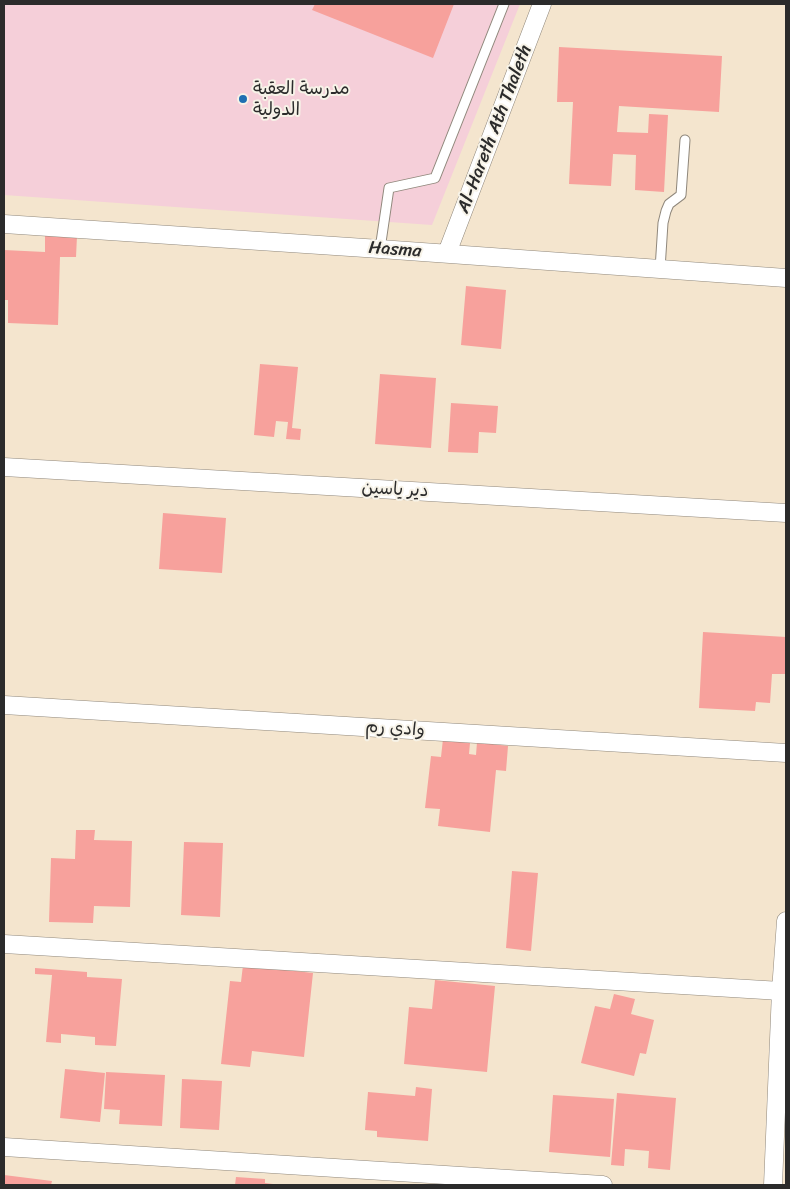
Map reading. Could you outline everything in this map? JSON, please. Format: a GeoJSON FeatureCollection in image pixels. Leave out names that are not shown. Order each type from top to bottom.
{"type":"FeatureCollection","features":[{"type":"Feature","properties":{"kind":"street","name":"Al-Hareth Ath Thaleth"},"geometry":{"type":"LineString","coordinates":[[448,254],[542,4]]}},
{"type":"Feature","properties":{"kind":"street","name":"Hasma"},"geometry":{"type":"LineString","coordinates":[[4,224],[786,278]]}},
{"type":"Feature","properties":{"kind":"street","name":"دير ياسين"},"geometry":{"type":"LineString","coordinates":[[4,468],[786,513]]}},
{"type":"Feature","properties":{"kind":"street","name":"وادي رم"},"geometry":{"type":"LineString","coordinates":[[4,706],[786,753]]}},
{"type":"Feature","properties":{"kind":"street"},"geometry":{"type":"LineString","coordinates":[[773,1185],[781,991],[786,921]]}},
{"type":"Feature","properties":{"kind":"street"},"geometry":{"type":"LineString","coordinates":[[4,944],[781,991]]}},
{"type":"Feature","properties":{"kind":"street"},"geometry":{"type":"LineString","coordinates":[[4,1147],[603,1185]]}},
{"type":"Feature","properties":{"kind":"lane"},"geometry":{"type":"LineString","coordinates":[[380,249],[389,188],[435,178],[504,4]]}},
{"type":"Feature","properties":{"kind":"lane"},"geometry":{"type":"LineString","coordinates":[[660,269],[663,223],[666,211],[669,204],[681,194],[685,140]]}},
{"type":"Feature","properties":{"kind":"shaded area","name":"مدرسة العقبة الدولية"},"geometry":{"type":"Polygon","coordinates":[[[4,4],[520,4],[432,225],[4,195],[4,4]]]}},
{"type":"Feature","properties":{"kind":"building"},"geometry":{"type":"Polygon","coordinates":[[[315,4],[454,4],[433,58],[312,10],[315,4]]]}},
{"type":"Feature","properties":{"kind":"building"},"geometry":{"type":"Polygon","coordinates":[[[559,47],[722,56],[719,112],[619,106],[617,132],[648,133],[649,114],[668,115],[664,192],[635,190],[636,155],[613,154],[611,186],[569,184],[573,102],[557,102],[559,47]]]}},
{"type":"Feature","properties":{"kind":"building"},"geometry":{"type":"Polygon","coordinates":[[[45,235],[77,236],[76,257],[60,257],[58,325],[8,323],[8,300],[4,300],[4,250],[45,252],[45,235]]]}},
{"type":"Feature","properties":{"kind":"building"},"geometry":{"type":"Polygon","coordinates":[[[466,286],[506,290],[501,349],[461,345],[466,286]]]}},
{"type":"Feature","properties":{"kind":"building"},"geometry":{"type":"Polygon","coordinates":[[[260,364],[298,367],[292,428],[301,429],[300,440],[286,439],[288,422],[276,421],[274,437],[254,435],[260,364]]]}},
{"type":"Feature","properties":{"kind":"building"},"geometry":{"type":"Polygon","coordinates":[[[380,374],[436,378],[431,448],[375,444],[380,374]]]}},
{"type":"Feature","properties":{"kind":"building"},"geometry":{"type":"Polygon","coordinates":[[[451,403],[498,406],[496,433],[479,432],[478,453],[448,452],[451,403]]]}},
{"type":"Feature","properties":{"kind":"building"},"geometry":{"type":"Polygon","coordinates":[[[163,513],[226,518],[222,573],[159,569],[163,513]]]}},
{"type":"Feature","properties":{"kind":"building"},"geometry":{"type":"Polygon","coordinates":[[[703,632],[786,637],[785,674],[772,674],[770,703],[756,702],[755,711],[699,708],[703,632]]]}},
{"type":"Feature","properties":{"kind":"building"},"geometry":{"type":"Polygon","coordinates":[[[443,739],[470,743],[469,754],[476,755],[477,742],[508,746],[506,771],[496,770],[490,832],[438,826],[440,809],[425,808],[431,756],[441,757],[443,739]]]}},
{"type":"Feature","properties":{"kind":"building"},"geometry":{"type":"Polygon","coordinates":[[[76,830],[95,830],[94,840],[132,841],[130,907],[94,906],[93,923],[49,922],[51,858],[75,859],[76,830]]]}},
{"type":"Feature","properties":{"kind":"building"},"geometry":{"type":"Polygon","coordinates":[[[184,842],[223,843],[220,917],[181,915],[184,842]]]}},
{"type":"Feature","properties":{"kind":"building"},"geometry":{"type":"Polygon","coordinates":[[[512,871],[538,873],[531,951],[506,948],[512,871]]]}},
{"type":"Feature","properties":{"kind":"building"},"geometry":{"type":"Polygon","coordinates":[[[243,965],[313,973],[304,1057],[252,1051],[250,1067],[221,1064],[230,981],[241,982],[243,965]]]}},
{"type":"Feature","properties":{"kind":"building"},"geometry":{"type":"Polygon","coordinates":[[[35,968],[87,972],[87,977],[122,979],[116,1046],[95,1045],[95,1037],[61,1034],[61,1043],[46,1042],[52,975],[35,974],[35,968]]]}},
{"type":"Feature","properties":{"kind":"building"},"geometry":{"type":"Polygon","coordinates":[[[435,980],[495,986],[487,1072],[404,1064],[409,1007],[432,1009],[435,980]]]}},
{"type":"Feature","properties":{"kind":"building"},"geometry":{"type":"Polygon","coordinates":[[[614,994],[635,999],[631,1014],[654,1020],[646,1054],[640,1053],[634,1076],[581,1063],[595,1006],[610,1009],[614,994]]]}},
{"type":"Feature","properties":{"kind":"building"},"geometry":{"type":"Polygon","coordinates":[[[65,1069],[105,1073],[100,1122],[60,1118],[65,1069]]]}},
{"type":"Feature","properties":{"kind":"building"},"geometry":{"type":"Polygon","coordinates":[[[106,1072],[165,1075],[162,1126],[119,1124],[120,1110],[104,1109],[106,1072]]]}},
{"type":"Feature","properties":{"kind":"building"},"geometry":{"type":"Polygon","coordinates":[[[182,1079],[222,1081],[219,1130],[180,1128],[182,1079]]]}},
{"type":"Feature","properties":{"kind":"building"},"geometry":{"type":"Polygon","coordinates":[[[416,1087],[432,1089],[428,1141],[377,1137],[377,1131],[365,1130],[368,1092],[415,1096],[416,1087]]]}},
{"type":"Feature","properties":{"kind":"building"},"geometry":{"type":"Polygon","coordinates":[[[617,1093],[676,1098],[670,1170],[648,1168],[649,1151],[625,1149],[624,1166],[611,1165],[617,1093]]]}},
{"type":"Feature","properties":{"kind":"building"},"geometry":{"type":"Polygon","coordinates":[[[553,1095],[614,1099],[610,1157],[549,1152],[553,1095]]]}},
{"type":"Feature","properties":{"kind":"building"},"geometry":{"type":"Polygon","coordinates":[[[4,1175],[52,1181],[51,1185],[4,1185],[4,1175]]]}},
{"type":"Feature","properties":{"kind":"building"},"geometry":{"type":"Polygon","coordinates":[[[236,1177],[265,1179],[265,1183],[273,1185],[235,1185],[236,1177]]]}},
{"type":"Feature","properties":{"kind":"place","name":"مدرسة العقبة الدولية"},"geometry":{"type":"Point","coordinates":[243,99]}}]}
